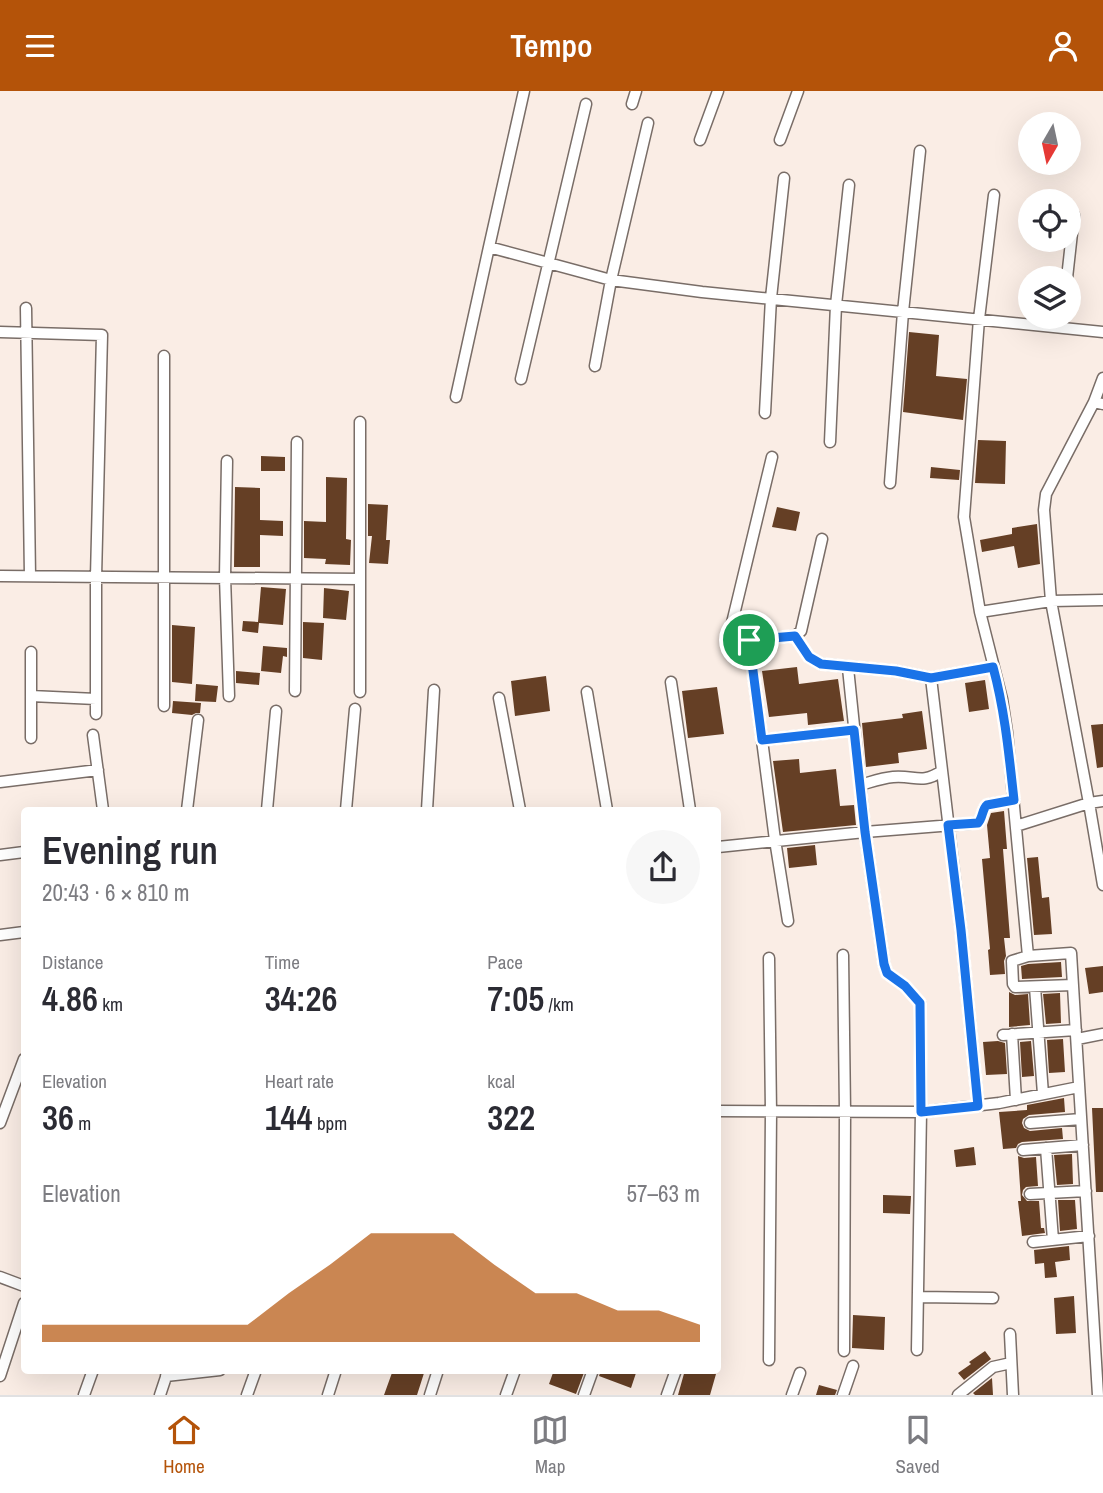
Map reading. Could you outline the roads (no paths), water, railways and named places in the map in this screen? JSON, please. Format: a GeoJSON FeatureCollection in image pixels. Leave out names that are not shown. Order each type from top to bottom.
{"type":"FeatureCollection","features":[{"type":"Feature","properties":{"kind":"street"},"geometry":{"type":"LineString","coordinates":[[456,397],[524,91]]}},
{"type":"Feature","properties":{"kind":"street"},"geometry":{"type":"LineString","coordinates":[[632,104],[636,91]]}},
{"type":"Feature","properties":{"kind":"street"},"geometry":{"type":"LineString","coordinates":[[700,140],[718,91]]}},
{"type":"Feature","properties":{"kind":"street"},"geometry":{"type":"LineString","coordinates":[[780,140],[798,91]]}},
{"type":"Feature","properties":{"kind":"street"},"geometry":{"type":"LineString","coordinates":[[521,379],[586,104]]}},
{"type":"Feature","properties":{"kind":"street"},"geometry":{"type":"LineString","coordinates":[[595,366],[611,279],[648,123]]}},
{"type":"Feature","properties":{"kind":"street"},"geometry":{"type":"LineString","coordinates":[[890,483],[903,312],[920,151]]}},
{"type":"Feature","properties":{"kind":"street"},"geometry":{"type":"LineString","coordinates":[[765,413],[771,298],[784,178]]}},
{"type":"Feature","properties":{"kind":"street"},"geometry":{"type":"LineString","coordinates":[[830,442],[836,305],[849,185]]}},
{"type":"Feature","properties":{"kind":"street"},"geometry":{"type":"LineString","coordinates":[[994,195],[979,319],[964,517],[980,612],[1002,699],[1028,955]]}},
{"type":"Feature","properties":{"kind":"street"},"geometry":{"type":"LineString","coordinates":[[489,247],[611,279],[702,292],[1018,320]]}},
{"type":"Feature","properties":{"kind":"street"},"geometry":{"type":"LineString","coordinates":[[26,308],[30,576]]}},
{"type":"Feature","properties":{"kind":"street"},"geometry":{"type":"LineString","coordinates":[[1081,327],[1103,332]]}},
{"type":"Feature","properties":{"kind":"street"},"geometry":{"type":"LineString","coordinates":[[0,332],[102,335],[96,577],[96,714]]}},
{"type":"Feature","properties":{"kind":"street"},"geometry":{"type":"LineString","coordinates":[[164,356],[164,706]]}},
{"type":"Feature","properties":{"kind":"street"},"geometry":{"type":"LineString","coordinates":[[1103,378],[1099,403],[1046,494],[1044,510],[1051,601],[1103,885]]}},
{"type":"Feature","properties":{"kind":"street"},"geometry":{"type":"LineString","coordinates":[[360,422],[360,692]]}},
{"type":"Feature","properties":{"kind":"street"},"geometry":{"type":"LineString","coordinates":[[295,691],[297,442]]}},
{"type":"Feature","properties":{"kind":"street"},"geometry":{"type":"LineString","coordinates":[[772,457],[732,622],[737,632],[749,640],[795,636],[801,631],[822,539]]}},
{"type":"Feature","properties":{"kind":"street"},"geometry":{"type":"LineString","coordinates":[[227,461],[225,577],[229,696]]}},
{"type":"Feature","properties":{"kind":"street"},"geometry":{"type":"LineString","coordinates":[[0,576],[360,579]]}},
{"type":"Feature","properties":{"kind":"street"},"geometry":{"type":"LineString","coordinates":[[980,612],[1051,601],[1103,600]]}},
{"type":"Feature","properties":{"kind":"street"},"geometry":{"type":"LineString","coordinates":[[795,636],[809,657],[821,664],[896,671],[931,678],[993,667]]}},
{"type":"Feature","properties":{"kind":"street"},"geometry":{"type":"LineString","coordinates":[[749,640],[775,840],[789,921]]}},
{"type":"Feature","properties":{"kind":"street"},"geometry":{"type":"LineString","coordinates":[[31,652],[31,738]]}},
{"type":"Feature","properties":{"kind":"street"},"geometry":{"type":"LineString","coordinates":[[848,668],[865,832],[884,964],[887,973],[905,986],[920,1003],[917,1350]]}},
{"type":"Feature","properties":{"kind":"street"},"geometry":{"type":"LineString","coordinates":[[931,678],[961,930],[978,1106]]}},
{"type":"Feature","properties":{"kind":"street"},"geometry":{"type":"LineString","coordinates":[[671,682],[690,807]]}},
{"type":"Feature","properties":{"kind":"street"},"geometry":{"type":"LineString","coordinates":[[427,807],[433,690]]}},
{"type":"Feature","properties":{"kind":"street"},"geometry":{"type":"LineString","coordinates":[[587,692],[606,807]]}},
{"type":"Feature","properties":{"kind":"street"},"geometry":{"type":"LineString","coordinates":[[31,696],[96,699]]}},
{"type":"Feature","properties":{"kind":"street"},"geometry":{"type":"LineString","coordinates":[[499,698],[519,807]]}},
{"type":"Feature","properties":{"kind":"street"},"geometry":{"type":"LineString","coordinates":[[346,807],[355,709]]}},
{"type":"Feature","properties":{"kind":"street"},"geometry":{"type":"LineString","coordinates":[[267,807],[276,711]]}},
{"type":"Feature","properties":{"kind":"street"},"geometry":{"type":"LineString","coordinates":[[187,807],[198,720]]}},
{"type":"Feature","properties":{"kind":"street"},"geometry":{"type":"LineString","coordinates":[[762,740],[854,730]]}},
{"type":"Feature","properties":{"kind":"street"},"geometry":{"type":"LineString","coordinates":[[93,734],[103,807]]}},
{"type":"Feature","properties":{"kind":"street"},"geometry":{"type":"LineString","coordinates":[[0,782],[98,770]]}},
{"type":"Feature","properties":{"kind":"street"},"geometry":{"type":"LineString","coordinates":[[860,785],[894,777],[926,779],[942,772]]}},
{"type":"Feature","properties":{"kind":"street"},"geometry":{"type":"LineString","coordinates":[[721,847],[978,823],[987,805],[1014,800]]}},
{"type":"Feature","properties":{"kind":"street"},"geometry":{"type":"LineString","coordinates":[[1016,826],[1103,801]]}},
{"type":"Feature","properties":{"kind":"street"},"geometry":{"type":"LineString","coordinates":[[0,855],[21,852]]}},
{"type":"Feature","properties":{"kind":"street"},"geometry":{"type":"LineString","coordinates":[[0,935],[21,932]]}},
{"type":"Feature","properties":{"kind":"street"},"geometry":{"type":"LineString","coordinates":[[1073,985],[1018,988],[1013,984],[1012,961],[1028,955],[1071,953],[1089,1237],[1097,1280],[1100,1363],[1098,1395]]}},
{"type":"Feature","properties":{"kind":"street"},"geometry":{"type":"LineString","coordinates":[[843,955],[844,1351]]}},
{"type":"Feature","properties":{"kind":"street"},"geometry":{"type":"LineString","coordinates":[[769,958],[769,1360]]}},
{"type":"Feature","properties":{"kind":"street"},"geometry":{"type":"LineString","coordinates":[[1035,987],[1043,1094]]}},
{"type":"Feature","properties":{"kind":"street"},"geometry":{"type":"LineString","coordinates":[[1016,1100],[1008,1035],[1039,1032],[1103,1034]]}},
{"type":"Feature","properties":{"kind":"street"},"geometry":{"type":"LineString","coordinates":[[0,1123],[21,1067]]}},
{"type":"Feature","properties":{"kind":"street"},"geometry":{"type":"LineString","coordinates":[[721,1111],[921,1112],[1016,1100],[1079,1087]]}},
{"type":"Feature","properties":{"kind":"street"},"geometry":{"type":"LineString","coordinates":[[1030,1123],[1081,1119]]}},
{"type":"Feature","properties":{"kind":"street"},"geometry":{"type":"LineString","coordinates":[[1023,1150],[1083,1145]]}},
{"type":"Feature","properties":{"kind":"street"},"geometry":{"type":"LineString","coordinates":[[1046,1148],[1053,1240]]}},
{"type":"Feature","properties":{"kind":"street"},"geometry":{"type":"LineString","coordinates":[[1030,1194],[1086,1191]]}},
{"type":"Feature","properties":{"kind":"street"},"geometry":{"type":"LineString","coordinates":[[1033,1242],[1089,1237]]}},
{"type":"Feature","properties":{"kind":"street"},"geometry":{"type":"LineString","coordinates":[[0,1276],[21,1285]]}},
{"type":"Feature","properties":{"kind":"street"},"geometry":{"type":"LineString","coordinates":[[918,1297],[993,1298]]}},
{"type":"Feature","properties":{"kind":"street"},"geometry":{"type":"LineString","coordinates":[[0,1375],[21,1312]]}},
{"type":"Feature","properties":{"kind":"street"},"geometry":{"type":"LineString","coordinates":[[1010,1334],[1013,1395]]}},
{"type":"Feature","properties":{"kind":"street"},"geometry":{"type":"LineString","coordinates":[[958,1395],[993,1367],[1011,1363]]}},
{"type":"Feature","properties":{"kind":"street"},"geometry":{"type":"LineString","coordinates":[[843,1395],[853,1366]]}},
{"type":"Feature","properties":{"kind":"street"},"geometry":{"type":"LineString","coordinates":[[792,1395],[800,1373]]}},
{"type":"Feature","properties":{"kind":"street"},"geometry":{"type":"LineString","coordinates":[[85,1395],[92,1374]]}},
{"type":"Feature","properties":{"kind":"street"},"geometry":{"type":"LineString","coordinates":[[160,1395],[167,1374]]}},
{"type":"Feature","properties":{"kind":"street"},"geometry":{"type":"LineString","coordinates":[[247,1395],[255,1374]]}},
{"type":"Feature","properties":{"kind":"street"},"geometry":{"type":"LineString","coordinates":[[328,1395],[335,1374]]}},
{"type":"Feature","properties":{"kind":"street"},"geometry":{"type":"LineString","coordinates":[[430,1395],[437,1374]]}},
{"type":"Feature","properties":{"kind":"street"},"geometry":{"type":"LineString","coordinates":[[506,1395],[514,1374]]}},
{"type":"Feature","properties":{"kind":"street"},"geometry":{"type":"LineString","coordinates":[[584,1395],[592,1374]]}},
{"type":"Feature","properties":{"kind":"street"},"geometry":{"type":"LineString","coordinates":[[667,1395],[675,1374]]}}]}
